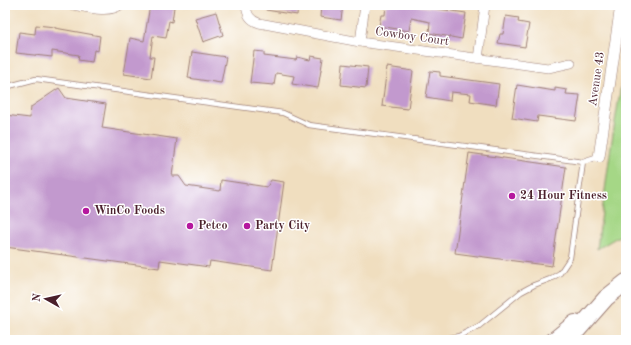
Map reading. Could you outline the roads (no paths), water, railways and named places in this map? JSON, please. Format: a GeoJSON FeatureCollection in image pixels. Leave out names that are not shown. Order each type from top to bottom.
{"type":"FeatureCollection","features":[{"type":"Feature","properties":{"kind":"highway"},"geometry":{"type":"LineString","coordinates":[[554,340],[626,282]]}},
{"type":"Feature","properties":{"kind":"highway"},"geometry":{"type":"LineString","coordinates":[[569,340],[606,298]]}},
{"type":"Feature","properties":{"kind":"street"},"geometry":{"type":"LineString","coordinates":[[73,5],[102,9],[119,6]]}},
{"type":"Feature","properties":{"kind":"street","name":"Cowboy Court"},"geometry":{"type":"LineString","coordinates":[[246,5],[247,13],[251,20],[268,25],[360,42],[548,68],[571,62]]}},
{"type":"Feature","properties":{"kind":"street"},"geometry":{"type":"LineString","coordinates":[[360,42],[365,5]]}},
{"type":"Feature","properties":{"kind":"street"},"geometry":{"type":"LineString","coordinates":[[478,59],[485,5]]}},
{"type":"Feature","properties":{"kind":"street","name":"Avenue 43"},"geometry":{"type":"LineString","coordinates":[[599,157],[621,5]]}},
{"type":"Feature","properties":{"kind":"lane"},"geometry":{"type":"LineString","coordinates":[[5,87],[36,79],[283,113],[309,125],[583,162],[599,157]]}},
{"type":"Feature","properties":{"kind":"lane"},"geometry":{"type":"LineString","coordinates":[[440,340],[458,336],[479,326],[521,292],[560,273],[570,258],[583,162]]}},
{"type":"Feature","properties":{"kind":"place","name":"24 Hour Fitness"},"geometry":{"type":"Point","coordinates":[512,196]}},
{"type":"Feature","properties":{"kind":"place","name":"WinCo Foods"},"geometry":{"type":"Point","coordinates":[86,211]}},
{"type":"Feature","properties":{"kind":"place","name":"Petco"},"geometry":{"type":"Point","coordinates":[190,226]}},
{"type":"Feature","properties":{"kind":"place","name":"Party City"},"geometry":{"type":"Point","coordinates":[247,226]}}]}
